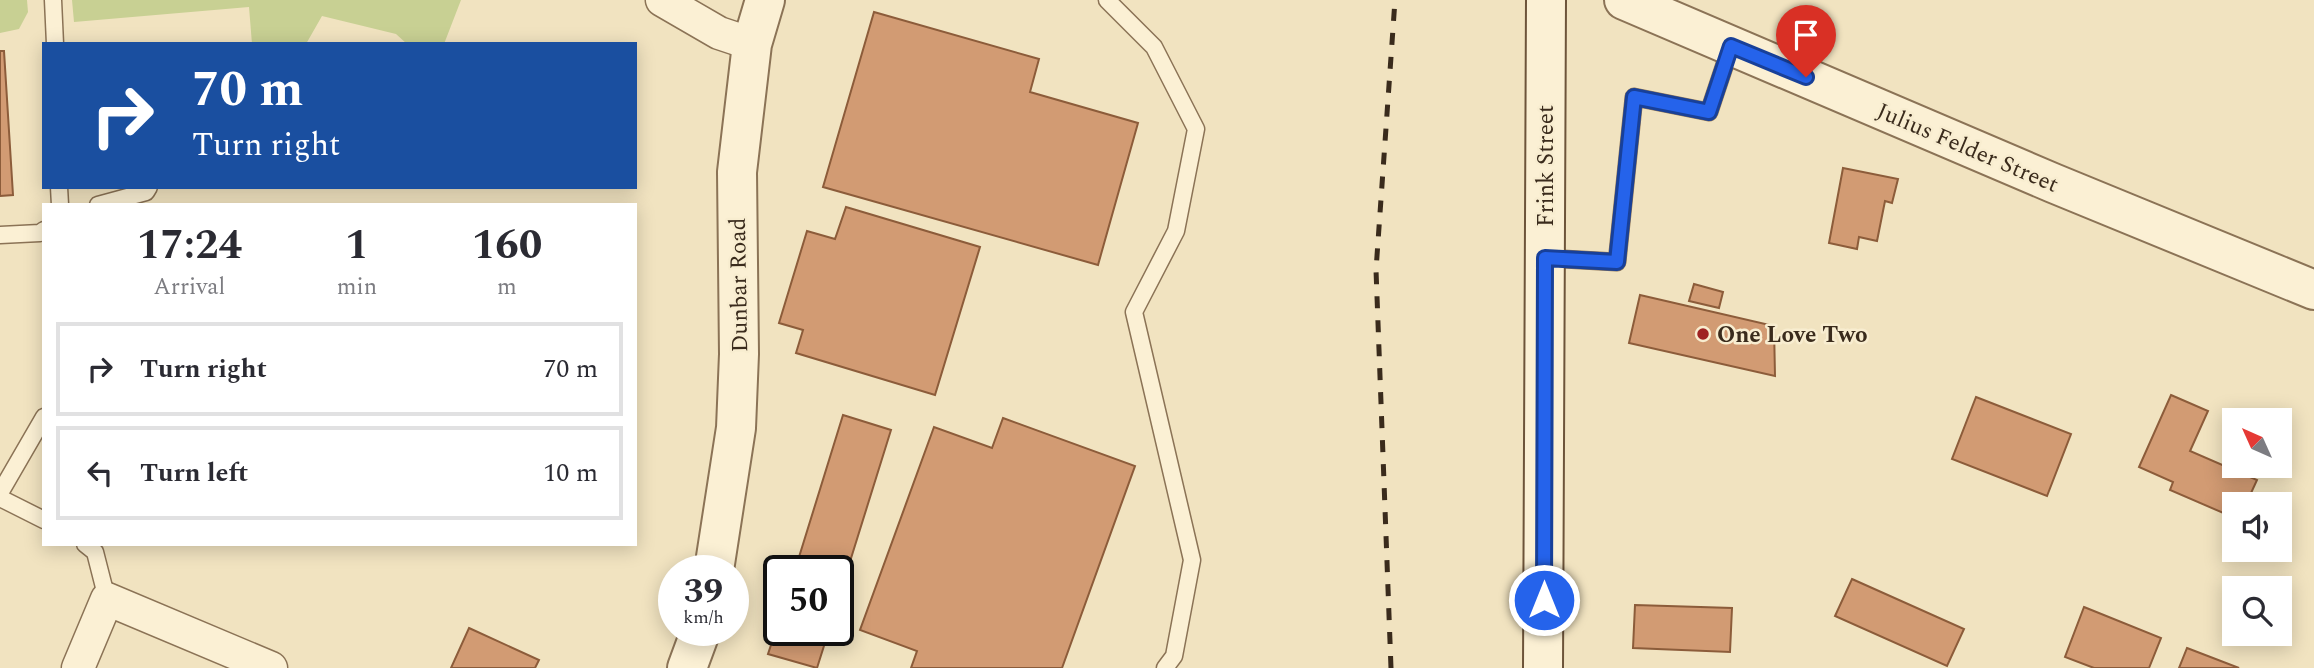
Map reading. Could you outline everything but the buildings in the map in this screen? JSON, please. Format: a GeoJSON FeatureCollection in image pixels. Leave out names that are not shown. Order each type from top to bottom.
{"type":"FeatureCollection","features":[{"type":"Feature","properties":{"kind":"street"},"geometry":{"type":"LineString","coordinates":[[662,0],[719,33],[752,44]]}},
{"type":"Feature","properties":{"kind":"street","name":"Dunbar Road"},"geometry":{"type":"LineString","coordinates":[[716,555],[736,428],[739,354],[737,172],[752,44],[765,0]]}},
{"type":"Feature","properties":{"kind":"street","name":"Frink Street"},"geometry":{"type":"LineString","coordinates":[[1543,668],[1546,0]]}},
{"type":"Feature","properties":{"kind":"street","name":"Julius Felder Street"},"geometry":{"type":"LineString","coordinates":[[1624,0],[2053,183],[2314,290]]}},
{"type":"Feature","properties":{"kind":"street"},"geometry":{"type":"LineString","coordinates":[[78,668],[107,599],[271,668]]}},
{"type":"Feature","properties":{"kind":"street"},"geometry":{"type":"LineString","coordinates":[[687,668],[695,646]]}},
{"type":"Feature","properties":{"kind":"lane"},"geometry":{"type":"LineString","coordinates":[[53,0],[56,42]]}},
{"type":"Feature","properties":{"kind":"lane"},"geometry":{"type":"LineString","coordinates":[[1107,0],[1154,47],[1196,129],[1176,231],[1134,312],[1192,560],[1174,656],[1166,668]]}},
{"type":"Feature","properties":{"kind":"lane"},"geometry":{"type":"LineString","coordinates":[[1545,258],[1617,262],[1634,97],[1709,112],[1731,46]]}},
{"type":"Feature","properties":{"kind":"lane"},"geometry":{"type":"LineString","coordinates":[[107,203],[147,195]]}},
{"type":"Feature","properties":{"kind":"lane"},"geometry":{"type":"LineString","coordinates":[[0,235],[42,232]]}},
{"type":"Feature","properties":{"kind":"lane"},"geometry":{"type":"LineString","coordinates":[[42,421],[0,495],[42,519]]}},
{"type":"Feature","properties":{"kind":"lane"},"geometry":{"type":"LineString","coordinates":[[88,546],[95,552],[107,599]]}},
{"type":"Feature","properties":{"kind":"green space"},"geometry":{"type":"Polygon","coordinates":[[[0,0],[27,0],[28,12],[19,29],[0,33],[0,0]]]}},
{"type":"Feature","properties":{"kind":"green space"},"geometry":{"type":"Polygon","coordinates":[[[72,0],[461,0],[445,42],[405,42],[396,34],[322,16],[307,42],[252,42],[249,7],[74,22],[72,0]]]}},
{"type":"Feature","properties":{"kind":"railway"},"geometry":{"type":"LineString","coordinates":[[1391,668],[1376,270],[1395,0]]}},
{"type":"Feature","properties":{"kind":"place","name":"One Love Two"},"geometry":{"type":"Point","coordinates":[1703,334]}},
{"type":"Feature","properties":{"kind":"route"},"geometry":{"type":"LineString","coordinates":[[1544,600],[1545,258],[1617,262],[1634,97],[1709,112],[1731,46],[1806,77]]}}]}
